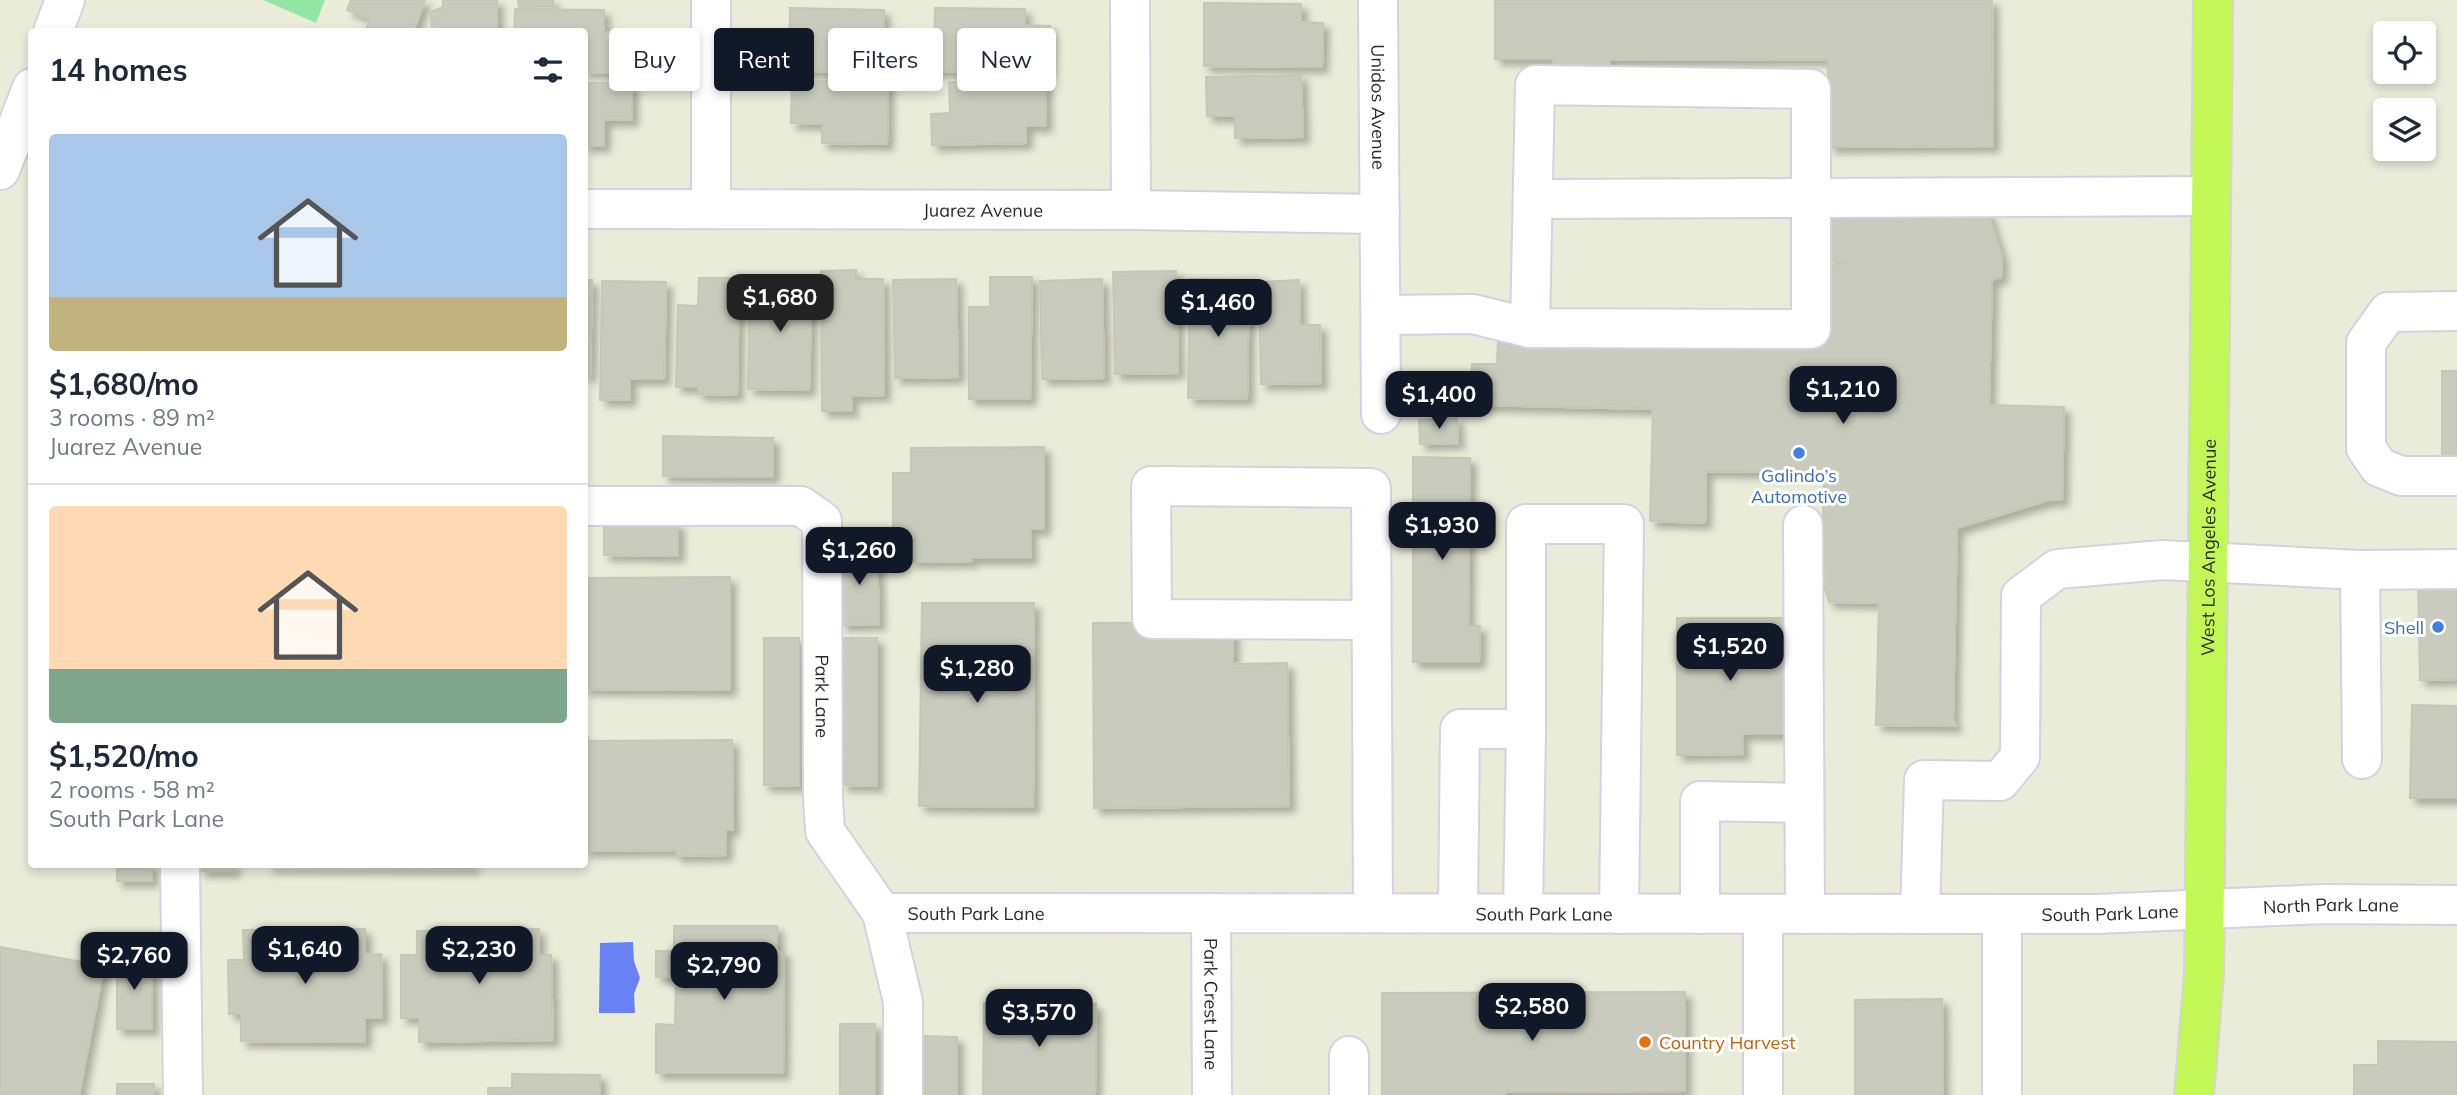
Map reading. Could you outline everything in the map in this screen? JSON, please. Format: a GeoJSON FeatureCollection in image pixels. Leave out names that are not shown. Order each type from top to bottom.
{"type":"FeatureCollection","features":[{"type":"Feature","properties":{"kind":"main road","name":"West Los Angeles Avenue"},"geometry":{"type":"LineString","coordinates":[[2194,1095],[2204,975],[2213,0]]}},
{"type":"Feature","properties":{"kind":"street"},"geometry":{"type":"LineString","coordinates":[[54,28],[65,0]]}},
{"type":"Feature","properties":{"kind":"street"},"geometry":{"type":"LineString","coordinates":[[711,0],[711,209]]}},
{"type":"Feature","properties":{"kind":"street"},"geometry":{"type":"LineString","coordinates":[[1130,0],[1131,210]]}},
{"type":"Feature","properties":{"kind":"street","name":"Unidos Avenue"},"geometry":{"type":"LineString","coordinates":[[1378,0],[1381,414]]}},
{"type":"Feature","properties":{"kind":"street"},"geometry":{"type":"LineString","coordinates":[[1381,315],[1473,314],[1530,328],[1811,329],[1811,89],[1535,85],[1530,328]]}},
{"type":"Feature","properties":{"kind":"street"},"geometry":{"type":"LineString","coordinates":[[0,170],[28,98]]}},
{"type":"Feature","properties":{"kind":"street"},"geometry":{"type":"LineString","coordinates":[[1533,199],[2211,196]]}},
{"type":"Feature","properties":{"kind":"street","name":"Juarez Avenue"},"geometry":{"type":"LineString","coordinates":[[588,209],[1131,210],[1380,214]]}},
{"type":"Feature","properties":{"kind":"street"},"geometry":{"type":"LineString","coordinates":[[2457,311],[2388,312],[2366,344],[2366,448],[2379,467],[2401,476],[2457,476]]}},
{"type":"Feature","properties":{"kind":"street"},"geometry":{"type":"LineString","coordinates":[[1371,620],[1152,619],[1151,486],[1371,488],[1373,913]]}},
{"type":"Feature","properties":{"kind":"street","name":"Park Lane"},"geometry":{"type":"LineString","coordinates":[[588,506],[802,506],[822,521],[825,831],[882,913],[903,1002],[903,1095]]}},
{"type":"Feature","properties":{"kind":"street"},"geometry":{"type":"LineString","coordinates":[[1523,913],[1526,524],[1623,524],[1619,914]]}},
{"type":"Feature","properties":{"kind":"street"},"geometry":{"type":"LineString","coordinates":[[1803,525],[1805,914]]}},
{"type":"Feature","properties":{"kind":"street"},"geometry":{"type":"LineString","coordinates":[[1920,914],[1924,780],[2000,781],[2020,757],[2021,596],[2057,569],[2163,559],[2360,570],[2457,569]]}},
{"type":"Feature","properties":{"kind":"street"},"geometry":{"type":"LineString","coordinates":[[2360,570],[2362,759]]}},
{"type":"Feature","properties":{"kind":"street"},"geometry":{"type":"LineString","coordinates":[[1458,913],[1460,729],[1526,729]]}},
{"type":"Feature","properties":{"kind":"street"},"geometry":{"type":"LineString","coordinates":[[1700,914],[1700,801],[1804,803]]}},
{"type":"Feature","properties":{"kind":"street"},"geometry":{"type":"LineString","coordinates":[[180,868],[183,1095]]}},
{"type":"Feature","properties":{"kind":"street","name":"North Park Lane"},"geometry":{"type":"LineString","coordinates":[[2205,908],[2325,904],[2457,905]]}},
{"type":"Feature","properties":{"kind":"street","name":"South Park Lane"},"geometry":{"type":"LineString","coordinates":[[882,913],[2097,914],[2205,908]]}},
{"type":"Feature","properties":{"kind":"street","name":"Park Crest Lane"},"geometry":{"type":"LineString","coordinates":[[1212,913],[1212,1095]]}},
{"type":"Feature","properties":{"kind":"street"},"geometry":{"type":"LineString","coordinates":[[1763,914],[1763,1095]]}},
{"type":"Feature","properties":{"kind":"street"},"geometry":{"type":"LineString","coordinates":[[2002,914],[2002,1095]]}},
{"type":"Feature","properties":{"kind":"street"},"geometry":{"type":"LineString","coordinates":[[1349,1056],[1349,1095]]}},
{"type":"Feature","properties":{"kind":"green space"},"geometry":{"type":"Polygon","coordinates":[[[263,0],[325,0],[316,23],[263,0]]]}},
{"type":"Feature","properties":{"kind":"water"},"geometry":{"type":"Polygon","coordinates":[[[633,942],[634,961],[640,978],[634,994],[635,1013],[599,1013],[600,943],[633,942]]]}},
{"type":"Feature","properties":{"kind":"building"},"geometry":{"type":"Polygon","coordinates":[[[351,0],[425,0],[414,28],[367,28],[370,19],[347,10],[351,0]]]}},
{"type":"Feature","properties":{"kind":"building"},"geometry":{"type":"Polygon","coordinates":[[[443,0],[497,0],[497,28],[432,28],[431,12],[443,7],[443,0]]]}},
{"type":"Feature","properties":{"kind":"building"},"geometry":{"type":"Polygon","coordinates":[[[518,0],[553,0],[553,6],[519,7],[518,0]]]}},
{"type":"Feature","properties":{"kind":"building"},"geometry":{"type":"Polygon","coordinates":[[[1495,0],[1992,0],[1993,146],[1829,147],[1828,59],[1610,60],[1610,77],[1553,77],[1553,59],[1495,59],[1495,0]]]}},
{"type":"Feature","properties":{"kind":"building"},"geometry":{"type":"Polygon","coordinates":[[[1204,3],[1301,4],[1301,22],[1323,23],[1322,67],[1204,66],[1204,3]]]}},
{"type":"Feature","properties":{"kind":"building"},"geometry":{"type":"Polygon","coordinates":[[[790,8],[884,10],[884,28],[828,28],[828,72],[814,72],[814,28],[790,28],[790,8]]]}},
{"type":"Feature","properties":{"kind":"building"},"geometry":{"type":"Polygon","coordinates":[[[935,8],[1025,9],[1025,25],[1050,26],[957,28],[957,71],[943,71],[943,28],[935,28],[935,8]]]}},
{"type":"Feature","properties":{"kind":"building"},"geometry":{"type":"Polygon","coordinates":[[[515,9],[604,10],[604,32],[609,32],[609,73],[588,72],[588,28],[514,28],[515,9]]]}},
{"type":"Feature","properties":{"kind":"building"},"geometry":{"type":"Polygon","coordinates":[[[1301,75],[1303,137],[1235,138],[1235,116],[1207,116],[1206,77],[1301,75]]]}},
{"type":"Feature","properties":{"kind":"building"},"geometry":{"type":"Polygon","coordinates":[[[814,80],[828,81],[828,91],[888,91],[887,144],[822,143],[822,124],[791,123],[792,91],[814,91],[814,80]]]}},
{"type":"Feature","properties":{"kind":"building"},"geometry":{"type":"Polygon","coordinates":[[[949,82],[957,82],[957,91],[1045,91],[1046,126],[1026,126],[1026,143],[932,145],[931,114],[950,113],[949,82]]]}},
{"type":"Feature","properties":{"kind":"building"},"geometry":{"type":"Polygon","coordinates":[[[588,83],[609,83],[609,91],[632,91],[632,120],[604,120],[604,146],[588,146],[588,83]]]}},
{"type":"Feature","properties":{"kind":"building"},"geometry":{"type":"Polygon","coordinates":[[[1828,206],[1987,210],[2002,258],[2001,277],[1992,280],[1989,405],[2064,407],[2062,500],[2049,500],[1957,528],[1953,719],[1956,726],[1876,725],[1879,603],[1829,602],[1822,578],[1824,473],[1706,471],[1705,523],[1650,521],[1653,409],[1471,405],[1472,364],[1497,364],[1498,338],[1828,345],[1828,266],[1849,261],[1827,260],[1828,206]]]}},
{"type":"Feature","properties":{"kind":"building"},"geometry":{"type":"Polygon","coordinates":[[[856,270],[856,279],[883,279],[884,395],[851,396],[852,411],[822,411],[821,271],[856,270]]]}},
{"type":"Feature","properties":{"kind":"building"},"geometry":{"type":"Polygon","coordinates":[[[1176,271],[1178,373],[1115,374],[1113,272],[1176,271]]]}},
{"type":"Feature","properties":{"kind":"building"},"geometry":{"type":"Polygon","coordinates":[[[990,277],[1032,277],[1030,399],[969,399],[969,307],[990,307],[990,277]]]}},
{"type":"Feature","properties":{"kind":"building"},"geometry":{"type":"Polygon","coordinates":[[[699,278],[739,278],[737,395],[698,394],[698,387],[676,387],[678,305],[698,306],[699,278]]]}},
{"type":"Feature","properties":{"kind":"building"},"geometry":{"type":"Polygon","coordinates":[[[750,279],[812,280],[809,390],[748,389],[750,279]]]}},
{"type":"Feature","properties":{"kind":"building"},"geometry":{"type":"Polygon","coordinates":[[[956,279],[958,377],[895,378],[893,280],[956,279]]]}},
{"type":"Feature","properties":{"kind":"building"},"geometry":{"type":"Polygon","coordinates":[[[1102,279],[1104,378],[1042,379],[1040,281],[1102,279]]]}},
{"type":"Feature","properties":{"kind":"building"},"geometry":{"type":"Polygon","coordinates":[[[1190,279],[1249,280],[1247,399],[1188,398],[1190,279]]]}},
{"type":"Feature","properties":{"kind":"building"},"geometry":{"type":"Polygon","coordinates":[[[588,280],[592,280],[590,376],[588,280]]]}},
{"type":"Feature","properties":{"kind":"building"},"geometry":{"type":"Polygon","coordinates":[[[1299,280],[1300,325],[1320,325],[1321,383],[1261,384],[1259,282],[1299,280]]]}},
{"type":"Feature","properties":{"kind":"building"},"geometry":{"type":"Polygon","coordinates":[[[602,281],[666,282],[664,379],[630,379],[630,400],[600,400],[602,281]]]}},
{"type":"Feature","properties":{"kind":"building"},"geometry":{"type":"Polygon","coordinates":[[[2442,371],[2457,371],[2457,463],[2442,463],[2442,371]]]}},
{"type":"Feature","properties":{"kind":"building"},"geometry":{"type":"Polygon","coordinates":[[[1457,418],[1458,443],[1420,444],[1419,420],[1457,418]]]}},
{"type":"Feature","properties":{"kind":"building"},"geometry":{"type":"Polygon","coordinates":[[[663,436],[773,438],[773,477],[663,476],[663,436]]]}},
{"type":"Feature","properties":{"kind":"building"},"geometry":{"type":"Polygon","coordinates":[[[1044,447],[1044,529],[1030,529],[1031,558],[911,562],[911,538],[893,538],[893,473],[911,473],[911,448],[1044,447]]]}},
{"type":"Feature","properties":{"kind":"building"},"geometry":{"type":"Polygon","coordinates":[[[1413,457],[1470,458],[1468,626],[1480,626],[1479,662],[1413,662],[1413,457]]]}},
{"type":"Feature","properties":{"kind":"building"},"geometry":{"type":"Polygon","coordinates":[[[604,523],[678,523],[678,556],[604,555],[604,523]]]}},
{"type":"Feature","properties":{"kind":"building"},"geometry":{"type":"Polygon","coordinates":[[[841,548],[877,548],[879,624],[841,625],[841,548]]]}},
{"type":"Feature","properties":{"kind":"building","name":"Shell"},"geometry":{"type":"Polygon","coordinates":[[[2457,574],[2457,679],[2420,680],[2418,575],[2457,574]]]}},
{"type":"Feature","properties":{"kind":"building"},"geometry":{"type":"Polygon","coordinates":[[[730,577],[730,690],[588,689],[588,578],[730,577]]]}},
{"type":"Feature","properties":{"kind":"building"},"geometry":{"type":"Polygon","coordinates":[[[922,603],[1034,603],[1033,807],[919,806],[922,603]]]}},
{"type":"Feature","properties":{"kind":"building"},"geometry":{"type":"Polygon","coordinates":[[[1677,618],[1786,618],[1787,734],[1742,734],[1743,754],[1677,755],[1677,618]]]}},
{"type":"Feature","properties":{"kind":"building"},"geometry":{"type":"Polygon","coordinates":[[[1233,622],[1233,664],[1287,663],[1289,806],[1094,808],[1093,623],[1233,622]]]}},
{"type":"Feature","properties":{"kind":"building"},"geometry":{"type":"Polygon","coordinates":[[[764,638],[799,638],[799,786],[764,785],[764,638]]]}},
{"type":"Feature","properties":{"kind":"building"},"geometry":{"type":"Polygon","coordinates":[[[843,638],[877,638],[877,786],[842,785],[843,638]]]}},
{"type":"Feature","properties":{"kind":"building"},"geometry":{"type":"Polygon","coordinates":[[[2412,705],[2457,706],[2457,798],[2410,798],[2412,705]]]}},
{"type":"Feature","properties":{"kind":"building"},"geometry":{"type":"Polygon","coordinates":[[[732,740],[733,830],[726,830],[726,855],[676,856],[676,850],[588,851],[588,741],[732,740]]]}},
{"type":"Feature","properties":{"kind":"building"},"geometry":{"type":"Polygon","coordinates":[[[117,868],[152,868],[152,881],[117,881],[117,868]]]}},
{"type":"Feature","properties":{"kind":"building"},"geometry":{"type":"Polygon","coordinates":[[[200,868],[234,868],[234,871],[200,871],[200,868]]]}},
{"type":"Feature","properties":{"kind":"building"},"geometry":{"type":"Polygon","coordinates":[[[674,926],[777,926],[777,951],[784,951],[783,1073],[656,1073],[656,1024],[675,1025],[676,977],[656,977],[656,951],[674,951],[674,926]]]}},
{"type":"Feature","properties":{"kind":"building"},"geometry":{"type":"Polygon","coordinates":[[[365,929],[365,955],[381,954],[382,1018],[365,1018],[365,1042],[241,1041],[241,1014],[229,1014],[228,960],[244,960],[243,930],[365,929]]]}},
{"type":"Feature","properties":{"kind":"building"},"geometry":{"type":"Polygon","coordinates":[[[539,929],[539,955],[551,955],[553,1040],[419,1042],[419,1018],[401,1018],[401,955],[417,955],[417,931],[539,929]]]}},
{"type":"Feature","properties":{"kind":"building"},"geometry":{"type":"Polygon","coordinates":[[[0,947],[104,966],[79,1095],[0,1095],[0,947]]]}},
{"type":"Feature","properties":{"kind":"building"},"geometry":{"type":"Polygon","coordinates":[[[117,955],[152,955],[152,1029],[117,1029],[117,955]]]}},
{"type":"Feature","properties":{"kind":"building"},"geometry":{"type":"Polygon","coordinates":[[[1685,992],[1685,1091],[1382,1095],[1382,993],[1685,992]]]}},
{"type":"Feature","properties":{"kind":"building"},"geometry":{"type":"Polygon","coordinates":[[[1942,999],[1943,1095],[1855,1095],[1855,1000],[1942,999]]]}},
{"type":"Feature","properties":{"kind":"building"},"geometry":{"type":"Polygon","coordinates":[[[984,1003],[1096,1004],[1095,1095],[983,1095],[984,1003]]]}},
{"type":"Feature","properties":{"kind":"building"},"geometry":{"type":"Polygon","coordinates":[[[840,1024],[875,1024],[875,1095],[840,1095],[840,1024]]]}},
{"type":"Feature","properties":{"kind":"building"},"geometry":{"type":"Polygon","coordinates":[[[923,1036],[957,1037],[957,1095],[922,1095],[923,1036]]]}},
{"type":"Feature","properties":{"kind":"building"},"geometry":{"type":"Polygon","coordinates":[[[2378,1041],[2457,1042],[2457,1095],[2354,1095],[2354,1065],[2378,1065],[2378,1041]]]}},
{"type":"Feature","properties":{"kind":"building"},"geometry":{"type":"Polygon","coordinates":[[[512,1074],[600,1075],[600,1095],[488,1095],[488,1088],[512,1088],[512,1074]]]}},
{"type":"Feature","properties":{"kind":"building"},"geometry":{"type":"Polygon","coordinates":[[[117,1084],[154,1084],[154,1095],[117,1095],[117,1084]]]}},
{"type":"Feature","properties":{"kind":"place","name":"Galindo’s Automotive"},"geometry":{"type":"Point","coordinates":[1799,453]}},
{"type":"Feature","properties":{"kind":"place","name":"Shell"},"geometry":{"type":"Point","coordinates":[2438,627]}},
{"type":"Feature","properties":{"kind":"place","name":"Country Harvest"},"geometry":{"type":"Point","coordinates":[1645,1042]}}]}
